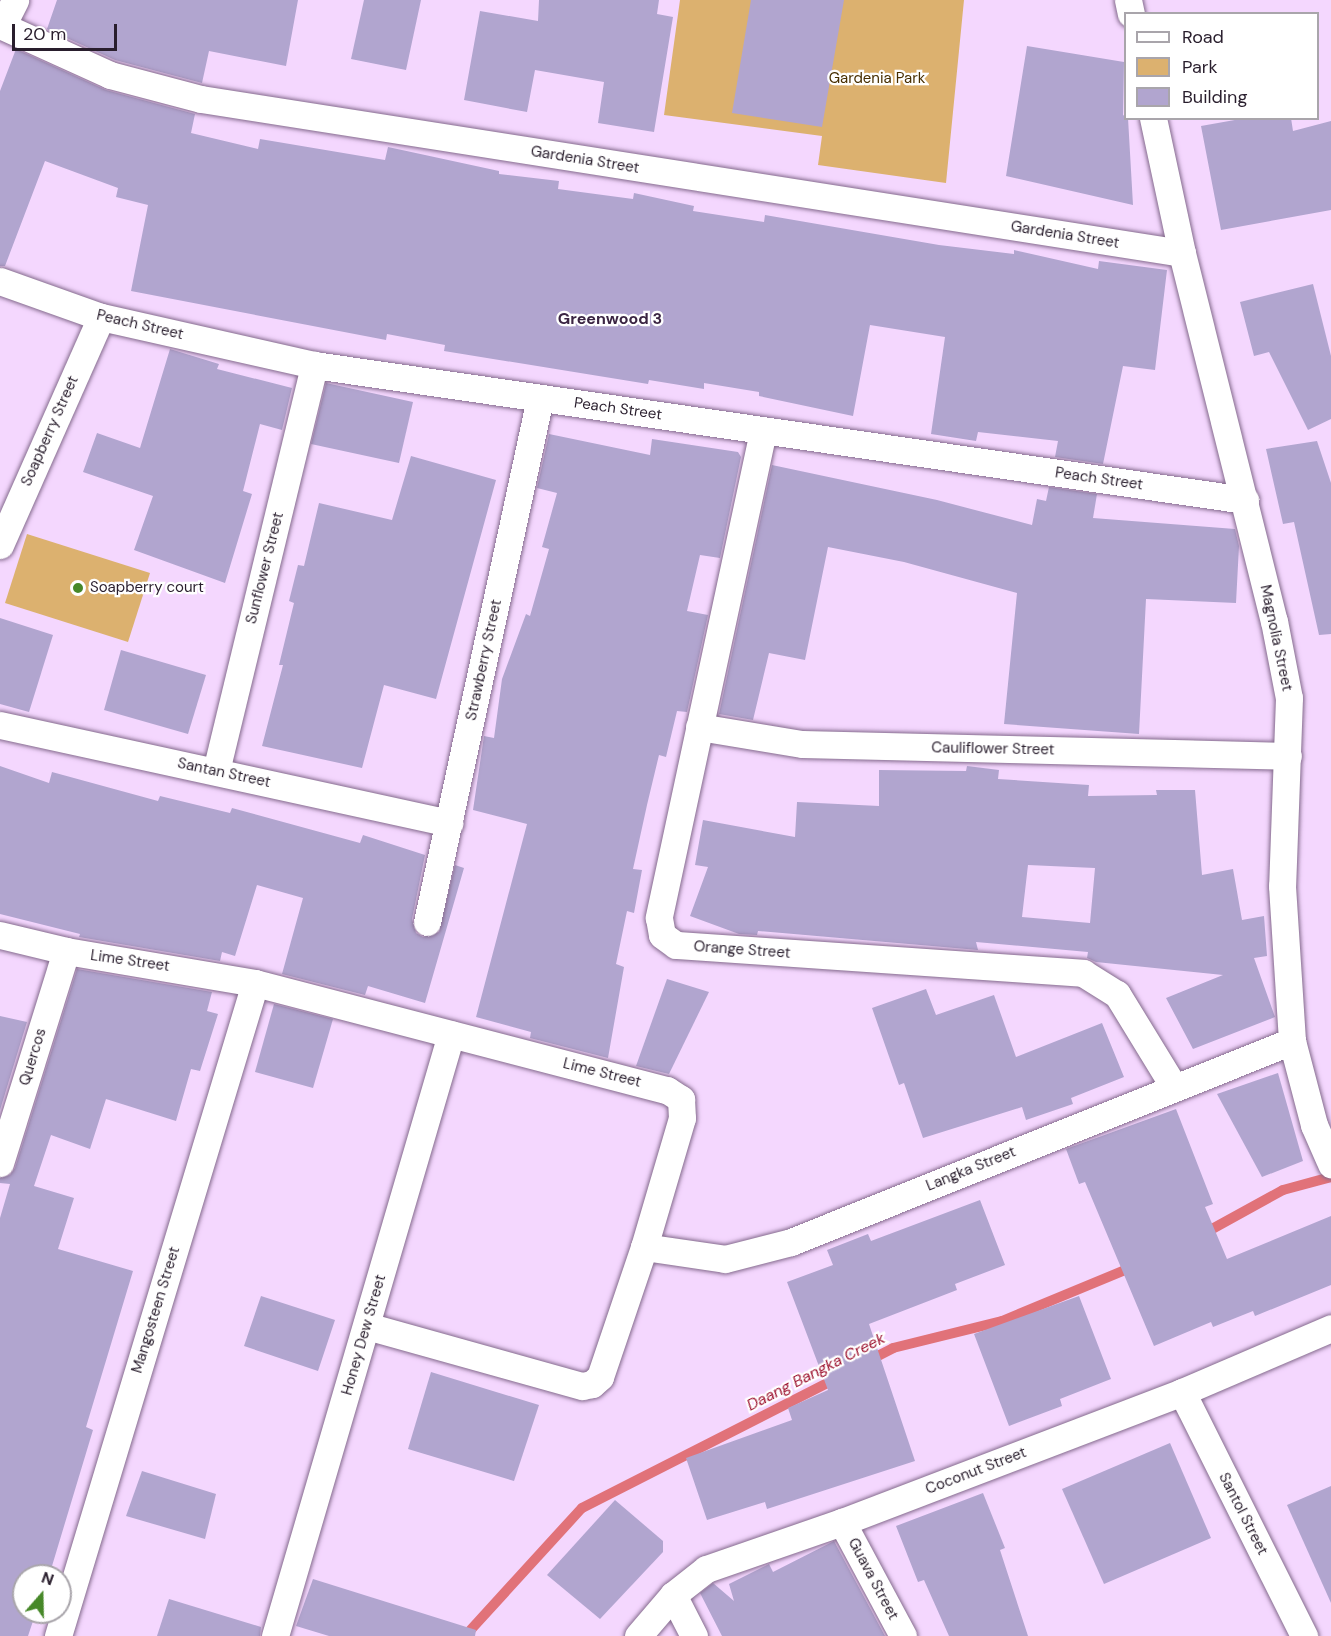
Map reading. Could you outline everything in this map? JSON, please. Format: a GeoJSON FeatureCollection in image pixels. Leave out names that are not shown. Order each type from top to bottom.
{"type":"FeatureCollection","features":[{"type":"Feature","properties":{"kind":"street"},"geometry":{"type":"LineString","coordinates":[[1,26],[15,0]]}},
{"type":"Feature","properties":{"kind":"street","name":"Gardenia Street"},"geometry":{"type":"LineString","coordinates":[[1,26],[110,75],[201,99],[1182,253]]}},
{"type":"Feature","properties":{"kind":"street","name":"Magnolia Street"},"geometry":{"type":"LineString","coordinates":[[1154,120],[1182,253],[1245,500],[1289,698],[1282,886],[1292,1041],[1314,1125],[1331,1164]]}},
{"type":"Feature","properties":{"kind":"street","name":"Peach Street"},"geometry":{"type":"LineString","coordinates":[[0,281],[101,318],[314,365],[1245,500]]}},
{"type":"Feature","properties":{"kind":"street","name":"Soapberry Street"},"geometry":{"type":"LineString","coordinates":[[0,545],[101,318]]}},
{"type":"Feature","properties":{"kind":"street","name":"Sunflower Street"},"geometry":{"type":"LineString","coordinates":[[216,771],[314,365]]}},
{"type":"Feature","properties":{"kind":"street","name":"Strawberry Street"},"geometry":{"type":"LineString","coordinates":[[427,922],[540,398]]}},
{"type":"Feature","properties":{"kind":"street","name":"Orange Street"},"geometry":{"type":"LineString","coordinates":[[763,431],[659,918],[662,935],[676,945],[1083,973],[1117,994],[1174,1087]]}},
{"type":"Feature","properties":{"kind":"street","name":"Santan Street"},"geometry":{"type":"LineString","coordinates":[[0,725],[449,823]]}},
{"type":"Feature","properties":{"kind":"street","name":"Cauliflower Street"},"geometry":{"type":"LineString","coordinates":[[699,727],[802,744],[1288,756]]}},
{"type":"Feature","properties":{"kind":"street","name":"Lime Street"},"geometry":{"type":"LineString","coordinates":[[0,935],[66,951],[255,983],[667,1089],[681,1099],[682,1118],[644,1248],[600,1377],[592,1384],[582,1386],[367,1326]]}},
{"type":"Feature","properties":{"kind":"street","name":"Quercos"},"geometry":{"type":"LineString","coordinates":[[0,1163],[6,1125],[66,951]]}},
{"type":"Feature","properties":{"kind":"street","name":"Mangosteen Street"},"geometry":{"type":"LineString","coordinates":[[58,1636],[255,983]]}},
{"type":"Feature","properties":{"kind":"street","name":"Honey Dew Street"},"geometry":{"type":"LineString","coordinates":[[275,1636],[451,1034]]}},
{"type":"Feature","properties":{"kind":"street","name":"Langka Street"},"geometry":{"type":"LineString","coordinates":[[644,1248],[725,1259],[791,1242],[1292,1041]]}},
{"type":"Feature","properties":{"kind":"street","name":"Coconut Street"},"geometry":{"type":"LineString","coordinates":[[638,1636],[673,1595],[706,1569],[842,1522],[1182,1392],[1331,1328]]}},
{"type":"Feature","properties":{"kind":"street","name":"Santol Street"},"geometry":{"type":"LineString","coordinates":[[1182,1392],[1304,1636]]}},
{"type":"Feature","properties":{"kind":"street","name":"Guava Street"},"geometry":{"type":"LineString","coordinates":[[842,1522],[903,1636]]}},
{"type":"Feature","properties":{"kind":"street"},"geometry":{"type":"LineString","coordinates":[[673,1595],[694,1636]]}},
{"type":"Feature","properties":{"kind":"green space","name":"Gardenia Park"},"geometry":{"type":"Polygon","coordinates":[[[680,0],[964,0],[946,183],[818,165],[822,136],[664,115],[680,0]]]}},
{"type":"Feature","properties":{"kind":"green space","name":"Soapberry court"},"geometry":{"type":"Polygon","coordinates":[[[27,534],[150,573],[128,642],[5,603],[27,534]]]}},
{"type":"Feature","properties":{"kind":"building"},"geometry":{"type":"Polygon","coordinates":[[[57,0],[298,0],[286,66],[209,51],[202,83],[115,60],[47,29],[57,0]]]}},
{"type":"Feature","properties":{"kind":"building"},"geometry":{"type":"Polygon","coordinates":[[[364,0],[421,0],[406,70],[351,59],[364,0]]]}},
{"type":"Feature","properties":{"kind":"building"},"geometry":{"type":"Polygon","coordinates":[[[539,0],[659,0],[657,14],[673,17],[654,132],[598,123],[604,82],[535,70],[527,112],[464,100],[480,11],[538,21],[539,0]]]}},
{"type":"Feature","properties":{"kind":"building"},"geometry":{"type":"Polygon","coordinates":[[[751,0],[844,0],[822,127],[732,113],[751,0]]]}},
{"type":"Feature","properties":{"kind":"building"},"geometry":{"type":"Polygon","coordinates":[[[1027,46],[1124,62],[1123,115],[1124,120],[1128,120],[1133,205],[1006,176],[1027,46]]]}},
{"type":"Feature","properties":{"kind":"building"},"geometry":{"type":"Polygon","coordinates":[[[16,49],[106,90],[195,114],[191,133],[258,149],[260,139],[385,160],[388,147],[499,171],[499,174],[559,181],[558,189],[633,199],[634,193],[694,206],[693,211],[764,222],[765,215],[939,245],[1014,254],[1014,250],[1098,269],[1099,261],[1167,270],[1155,370],[1123,366],[1103,464],[1055,457],[1058,441],[978,432],[976,441],[931,434],[945,337],[870,325],[853,416],[759,396],[759,392],[704,383],[704,389],[649,380],[648,384],[444,351],[445,345],[387,334],[386,340],[131,291],[148,205],[116,197],[118,188],[45,161],[5,266],[0,266],[0,91],[16,49]]]}},
{"type":"Feature","properties":{"kind":"building"},"geometry":{"type":"Polygon","coordinates":[[[1235,120],[1291,120],[1293,131],[1331,121],[1331,210],[1221,230],[1201,126],[1235,120]]]}},
{"type":"Feature","properties":{"kind":"building"},"geometry":{"type":"Polygon","coordinates":[[[1313,284],[1331,356],[1331,419],[1308,430],[1269,352],[1254,356],[1240,302],[1313,284]]]}},
{"type":"Feature","properties":{"kind":"building"},"geometry":{"type":"Polygon","coordinates":[[[170,349],[219,364],[217,369],[292,388],[282,430],[260,424],[243,491],[252,494],[225,583],[134,550],[153,496],[83,472],[97,433],[140,448],[170,349]]]}},
{"type":"Feature","properties":{"kind":"building"},"geometry":{"type":"Polygon","coordinates":[[[326,383],[413,402],[399,463],[311,444],[326,383]]]}},
{"type":"Feature","properties":{"kind":"building"},"geometry":{"type":"Polygon","coordinates":[[[549,434],[650,455],[652,439],[738,452],[741,457],[720,558],[700,555],[687,611],[708,615],[687,712],[677,711],[666,757],[659,755],[647,805],[633,869],[642,870],[634,913],[627,911],[616,964],[624,967],[608,1058],[530,1038],[531,1032],[476,1017],[527,824],[473,810],[484,736],[494,738],[502,679],[526,614],[530,616],[549,549],[542,547],[557,493],[537,488],[549,434]]]}},
{"type":"Feature","properties":{"kind":"building"},"geometry":{"type":"Polygon","coordinates":[[[1317,441],[1331,483],[1331,634],[1319,635],[1294,522],[1283,524],[1266,449],[1317,441]]]}},
{"type":"Feature","properties":{"kind":"building"},"geometry":{"type":"Polygon","coordinates":[[[411,456],[496,480],[436,699],[384,685],[362,768],[262,746],[283,665],[279,665],[294,603],[289,601],[298,565],[304,566],[319,503],[392,520],[411,456]]]}},
{"type":"Feature","properties":{"kind":"building"},"geometry":{"type":"Polygon","coordinates":[[[772,465],[937,500],[1032,525],[1037,499],[1046,501],[1049,487],[1097,494],[1093,518],[1235,529],[1239,546],[1236,603],[1146,599],[1139,734],[1004,724],[1017,593],[904,562],[828,547],[805,660],[769,653],[753,720],[719,714],[772,465]]]}},
{"type":"Feature","properties":{"kind":"building"},"geometry":{"type":"Polygon","coordinates":[[[0,618],[53,635],[29,712],[0,704],[0,618]]]}},
{"type":"Feature","properties":{"kind":"building"},"geometry":{"type":"Polygon","coordinates":[[[121,650],[206,675],[188,734],[104,710],[121,650]]]}},
{"type":"Feature","properties":{"kind":"building"},"geometry":{"type":"Polygon","coordinates":[[[0,766],[49,783],[52,772],[158,801],[160,796],[230,813],[232,808],[360,843],[363,835],[425,855],[412,919],[416,933],[423,937],[439,932],[455,865],[464,868],[425,1003],[368,986],[365,995],[282,974],[303,898],[257,885],[235,956],[222,952],[220,961],[79,937],[80,934],[0,914],[0,766]]]}},
{"type":"Feature","properties":{"kind":"building"},"geometry":{"type":"Polygon","coordinates":[[[967,766],[999,770],[998,779],[1089,785],[1088,796],[1157,795],[1156,790],[1195,790],[1202,875],[1233,869],[1242,920],[1264,916],[1267,956],[1254,958],[1275,1017],[1193,1049],[1166,998],[1223,975],[1096,962],[1087,958],[1088,952],[976,942],[978,950],[758,931],[757,935],[739,934],[690,916],[708,867],[695,865],[703,820],[795,837],[797,802],[879,806],[879,770],[966,771],[967,766]],[[1028,865],[1022,917],[1090,923],[1095,868],[1028,865]]]}},
{"type":"Feature","properties":{"kind":"building"},"geometry":{"type":"Polygon","coordinates":[[[77,969],[212,992],[207,1011],[218,1014],[200,1071],[191,1069],[176,1121],[106,1099],[90,1149],[51,1135],[34,1186],[74,1198],[58,1249],[133,1271],[86,1427],[93,1430],[53,1564],[12,1564],[12,1624],[32,1624],[28,1636],[0,1636],[0,1218],[10,1184],[0,1183],[0,1178],[10,1175],[15,1168],[77,969]]]}},
{"type":"Feature","properties":{"kind":"building"},"geometry":{"type":"Polygon","coordinates":[[[667,979],[709,992],[669,1074],[636,1066],[667,979]]]}},
{"type":"Feature","properties":{"kind":"building"},"geometry":{"type":"Polygon","coordinates":[[[926,989],[936,1015],[994,995],[1016,1057],[1102,1023],[1124,1077],[1071,1098],[1073,1104],[1026,1120],[1022,1107],[923,1138],[904,1083],[899,1085],[872,1008],[926,989]]]}},
{"type":"Feature","properties":{"kind":"building"},"geometry":{"type":"Polygon","coordinates":[[[274,1004],[333,1019],[313,1088],[255,1072],[274,1004]]]}},
{"type":"Feature","properties":{"kind":"building"},"geometry":{"type":"Polygon","coordinates":[[[0,1016],[27,1022],[0,1110],[0,1016]]]}},
{"type":"Feature","properties":{"kind":"building"},"geometry":{"type":"Polygon","coordinates":[[[1278,1073],[1303,1161],[1262,1177],[1217,1094],[1278,1073]]]}},
{"type":"Feature","properties":{"kind":"building"},"geometry":{"type":"Polygon","coordinates":[[[1176,1109],[1213,1204],[1205,1207],[1227,1259],[1331,1216],[1331,1285],[1255,1316],[1253,1311],[1213,1327],[1211,1322],[1154,1346],[1085,1182],[1079,1184],[1066,1149],[1176,1109]]]}},
{"type":"Feature","properties":{"kind":"building"},"geometry":{"type":"Polygon","coordinates":[[[980,1200],[1005,1265],[955,1284],[957,1290],[869,1324],[915,1461],[767,1509],[765,1502],[707,1520],[686,1458],[792,1420],[788,1408],[828,1390],[787,1282],[833,1265],[827,1250],[868,1234],[871,1241],[980,1200]]]}},
{"type":"Feature","properties":{"kind":"building"},"geometry":{"type":"Polygon","coordinates":[[[261,1296],[335,1320],[318,1371],[244,1346],[261,1296]]]}},
{"type":"Feature","properties":{"kind":"building"},"geometry":{"type":"Polygon","coordinates":[[[1079,1296],[1111,1379],[1060,1399],[1062,1406],[1009,1426],[974,1334],[1079,1296]]]}},
{"type":"Feature","properties":{"kind":"building"},"geometry":{"type":"Polygon","coordinates":[[[431,1372],[539,1405],[514,1481],[408,1449],[431,1372]]]}},
{"type":"Feature","properties":{"kind":"building"},"geometry":{"type":"Polygon","coordinates":[[[1170,1443],[1211,1538],[1104,1584],[1062,1489],[1170,1443]]]}},
{"type":"Feature","properties":{"kind":"building"},"geometry":{"type":"Polygon","coordinates":[[[142,1471],[216,1494],[205,1539],[126,1516],[142,1471]]]}},
{"type":"Feature","properties":{"kind":"building"},"geometry":{"type":"Polygon","coordinates":[[[1331,1486],[1331,1603],[1287,1505],[1331,1486]]]}},
{"type":"Feature","properties":{"kind":"building"},"geometry":{"type":"Polygon","coordinates":[[[983,1493],[1005,1548],[1000,1550],[1028,1636],[949,1636],[924,1580],[918,1582],[896,1526],[983,1493]]]}},
{"type":"Feature","properties":{"kind":"building"},"geometry":{"type":"Polygon","coordinates":[[[615,1500],[663,1541],[663,1552],[600,1619],[547,1575],[615,1500]]]}},
{"type":"Feature","properties":{"kind":"building"},"geometry":{"type":"Polygon","coordinates":[[[834,1541],[885,1636],[722,1636],[700,1593],[713,1583],[734,1601],[729,1584],[769,1564],[773,1572],[834,1541]]]}},
{"type":"Feature","properties":{"kind":"building"},"geometry":{"type":"Polygon","coordinates":[[[313,1579],[476,1630],[475,1636],[329,1636],[296,1626],[313,1579]]]}},
{"type":"Feature","properties":{"kind":"building"},"geometry":{"type":"Polygon","coordinates":[[[169,1599],[261,1627],[260,1636],[157,1636],[169,1599]]]}},
{"type":"Feature","properties":{"kind":"waterway","name":"Daang Bangka Creek"},"geometry":{"type":"LineString","coordinates":[[1203,1234],[1283,1190],[1331,1177]]}},
{"type":"Feature","properties":{"kind":"waterway","name":"Daang Bangka Creek"},"geometry":{"type":"LineString","coordinates":[[868,1361],[893,1348],[1002,1321],[1135,1266]]}},
{"type":"Feature","properties":{"kind":"waterway","name":"Daang Bangka Creek"},"geometry":{"type":"LineString","coordinates":[[465,1636],[582,1508],[839,1377]]}},
{"type":"Feature","properties":{"kind":"place","name":"Soapberry court"},"geometry":{"type":"Point","coordinates":[78,588]}},
{"type":"Feature","properties":{"kind":"district","name":"Greenwood 3"},"geometry":{"type":"Point","coordinates":[610,319]}}]}
